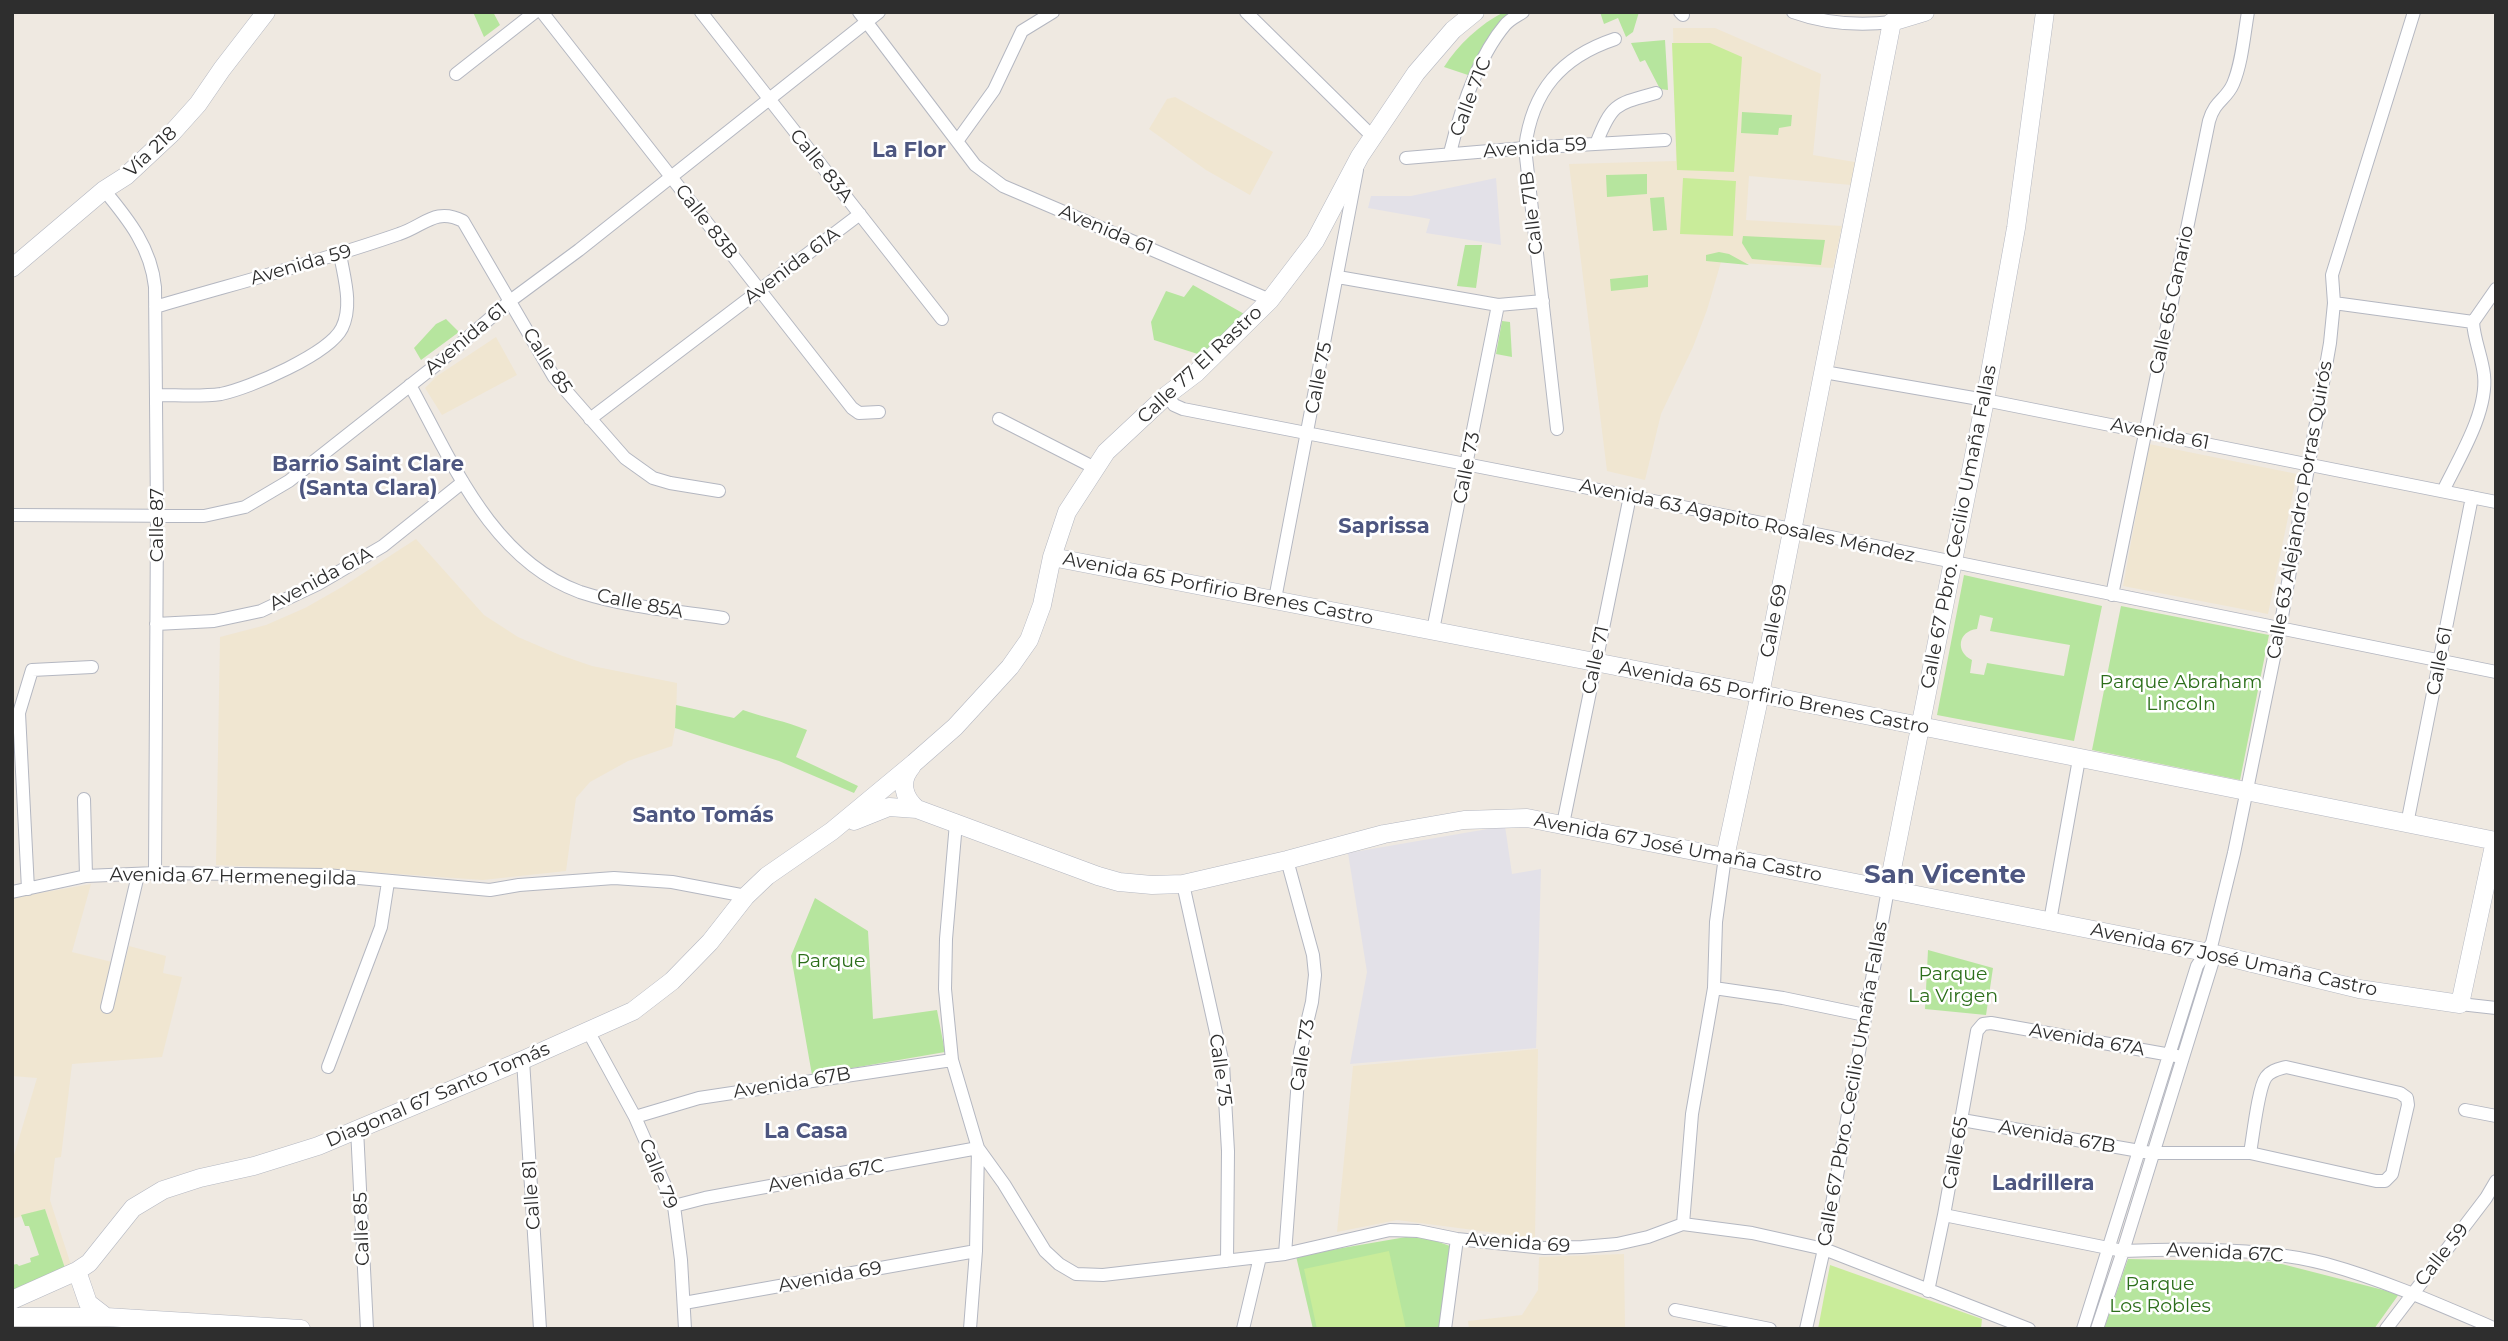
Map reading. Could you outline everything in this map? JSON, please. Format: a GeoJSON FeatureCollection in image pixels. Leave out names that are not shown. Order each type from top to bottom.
{"type":"FeatureCollection","features":[{"type":"Feature","properties":{"kind":"main road","name":"Vía 218"},"geometry":{"type":"LineString","coordinates":[[12,268],[152,153],[198,104],[265,12]]}},
{"type":"Feature","properties":{"kind":"main road","name":"Calle 77 El Rastro"},"geometry":{"type":"LineString","coordinates":[[832,831],[955,727],[1010,667],[1029,640],[1042,605],[1052,557],[1067,512],[1095,468],[1107,452],[1167,395],[1196,373],[1270,300],[1315,241],[1372,136],[1416,73],[1453,30],[1475,12]]}},
{"type":"Feature","properties":{"kind":"main road"},"geometry":{"type":"LineString","coordinates":[[1892,22],[1925,12]]}},
{"type":"Feature","properties":{"kind":"main road","name":"Calle 67 Pbro. Cecilio Umaña Fallas"},"geometry":{"type":"LineString","coordinates":[[1888,889],[1985,400],[2016,228],[2045,12]]}},
{"type":"Feature","properties":{"kind":"main road","name":"Calle 69"},"geometry":{"type":"LineString","coordinates":[[1725,857],[1793,529],[1892,22]]}},
{"type":"Feature","properties":{"kind":"main road","name":"Avenida 65 Porfirio Brenes Castro"},"geometry":{"type":"LineString","coordinates":[[1052,557],[1760,694],[2495,841]]}},
{"type":"Feature","properties":{"kind":"main road"},"geometry":{"type":"LineString","coordinates":[[914,763],[907,771],[904,792],[909,802],[917,809]]}},
{"type":"Feature","properties":{"kind":"main road","name":"Avenida 67 José Umaña Castro"},"geometry":{"type":"LineString","coordinates":[[832,831],[889,807],[917,809],[1109,879],[1152,885],[1183,884],[1384,834],[1464,820],[1527,818],[2210,953],[2359,989],[2460,1004]]}},
{"type":"Feature","properties":{"kind":"main road","name":"Diagonal 67 Santo Tomás"},"geometry":{"type":"LineString","coordinates":[[12,1300],[77,1271],[97,1255],[133,1208],[163,1189],[300,1153],[523,1060],[632,1011],[672,981],[767,876],[832,831]]}},
{"type":"Feature","properties":{"kind":"main road"},"geometry":{"type":"LineString","coordinates":[[2460,1004],[2495,841]]}},
{"type":"Feature","properties":{"kind":"main road"},"geometry":{"type":"LineString","coordinates":[[77,1271],[88,1303],[106,1317]]}},
{"type":"Feature","properties":{"kind":"main road"},"geometry":{"type":"LineString","coordinates":[[12,1317],[106,1317],[182,1326],[300,1329]]}},
{"type":"Feature","properties":{"kind":"street"},"geometry":{"type":"LineString","coordinates":[[456,74],[535,12]]}},
{"type":"Feature","properties":{"kind":"street","name":"Calle 83B"},"geometry":{"type":"LineString","coordinates":[[542,12],[852,408],[859,413],[879,412]]}},
{"type":"Feature","properties":{"kind":"street","name":"Calle 83A"},"geometry":{"type":"LineString","coordinates":[[701,12],[942,319]]}},
{"type":"Feature","properties":{"kind":"street","name":"Avenida 61"},"geometry":{"type":"LineString","coordinates":[[12,515],[204,516],[245,507],[289,481],[510,301],[579,250],[768,100],[863,17],[880,12]]}},
{"type":"Feature","properties":{"kind":"street"},"geometry":{"type":"LineString","coordinates":[[958,140],[994,90],[1022,31],[1053,12]]}},
{"type":"Feature","properties":{"kind":"street"},"geometry":{"type":"LineString","coordinates":[[1246,12],[1372,136]]}},
{"type":"Feature","properties":{"kind":"street","name":"Calle 71C"},"geometry":{"type":"LineString","coordinates":[[1450,153],[1481,64],[1507,22],[1523,12]]}},
{"type":"Feature","properties":{"kind":"street"},"geometry":{"type":"LineString","coordinates":[[1793,12],[1822,21],[1846,24],[1892,22]]}},
{"type":"Feature","properties":{"kind":"street","name":"Calle 65 Canario"},"geometry":{"type":"LineString","coordinates":[[2112,595],[2209,121],[2213,106],[2225,96],[2234,81],[2248,12]]}},
{"type":"Feature","properties":{"kind":"street","name":"Calle 63 Alejandro Porras Quirós"},"geometry":{"type":"LineString","coordinates":[[2097,1329],[2117,1249],[2175,1056],[2197,966],[2210,953],[2247,793],[2280,628],[2330,343],[2334,303],[2332,275],[2414,12]]}},
{"type":"Feature","properties":{"kind":"street","name":"Avenida 61"},"geometry":{"type":"LineString","coordinates":[[863,17],[975,165],[1003,186],[1270,300]]}},
{"type":"Feature","properties":{"kind":"street","name":"Calle 71B"},"geometry":{"type":"LineString","coordinates":[[1557,429],[1525,148],[1533,111],[1552,78],[1580,54],[1615,39]]}},
{"type":"Feature","properties":{"kind":"street"},"geometry":{"type":"LineString","coordinates":[[1596,144],[1605,119],[1614,108],[1623,102],[1657,93]]}},
{"type":"Feature","properties":{"kind":"street","name":"Avenida 59"},"geometry":{"type":"LineString","coordinates":[[1406,158],[1665,139]]}},
{"type":"Feature","properties":{"kind":"street","name":"Calle 75"},"geometry":{"type":"LineString","coordinates":[[1275,599],[1309,433],[1360,156]]}},
{"type":"Feature","properties":{"kind":"street","name":"Calle 87"},"geometry":{"type":"LineString","coordinates":[[104,190],[129,219],[154,273],[157,395],[155,873]]}},
{"type":"Feature","properties":{"kind":"street","name":"Avenida 61A"},"geometry":{"type":"LineString","coordinates":[[590,419],[860,214]]}},
{"type":"Feature","properties":{"kind":"street","name":"Avenida 59"},"geometry":{"type":"LineString","coordinates":[[155,307],[340,254],[403,233],[427,219],[443,215]]}},
{"type":"Feature","properties":{"kind":"street","name":"Calle 85"},"geometry":{"type":"LineString","coordinates":[[443,215],[463,221],[554,377],[625,458],[653,478],[719,491]]}},
{"type":"Feature","properties":{"kind":"street"},"geometry":{"type":"LineString","coordinates":[[157,395],[220,394],[246,387],[321,350],[335,340],[343,326],[346,313],[346,291],[340,254]]}},
{"type":"Feature","properties":{"kind":"street"},"geometry":{"type":"LineString","coordinates":[[1338,277],[1498,305],[1543,300]]}},
{"type":"Feature","properties":{"kind":"street"},"geometry":{"type":"LineString","coordinates":[[2443,491],[2477,419],[2483,395],[2484,374],[2473,322],[2496,289]]}},
{"type":"Feature","properties":{"kind":"street"},"geometry":{"type":"LineString","coordinates":[[2334,303],[2473,322]]}},
{"type":"Feature","properties":{"kind":"street","name":"Calle 73"},"geometry":{"type":"LineString","coordinates":[[1433,630],[1498,305]]}},
{"type":"Feature","properties":{"kind":"street","name":"Avenida 61"},"geometry":{"type":"LineString","coordinates":[[1824,372],[2146,431],[2496,502]]}},
{"type":"Feature","properties":{"kind":"street","name":"Calle 85A"},"geometry":{"type":"LineString","coordinates":[[410,385],[463,482],[504,539],[521,557],[549,578],[578,591],[610,600],[723,618]]}},
{"type":"Feature","properties":{"kind":"street","name":"Avenida 63 Agapito Rosales Méndez"},"geometry":{"type":"LineString","coordinates":[[1167,395],[1174,404],[1183,409],[1630,496],[2496,671]]}},
{"type":"Feature","properties":{"kind":"street"},"geometry":{"type":"LineString","coordinates":[[999,419],[1095,468]]}},
{"type":"Feature","properties":{"kind":"street","name":"Avenida 61A"},"geometry":{"type":"LineString","coordinates":[[156,624],[214,621],[261,611],[318,584],[383,546],[463,482]]}},
{"type":"Feature","properties":{"kind":"street","name":"Calle 71"},"geometry":{"type":"LineString","coordinates":[[1563,824],[1630,496]]}},
{"type":"Feature","properties":{"kind":"street","name":"Calle 61"},"geometry":{"type":"LineString","coordinates":[[2407,824],[2472,497]]}},
{"type":"Feature","properties":{"kind":"street"},"geometry":{"type":"LineString","coordinates":[[28,889],[19,713],[32,670],[92,667]]}},
{"type":"Feature","properties":{"kind":"street"},"geometry":{"type":"LineString","coordinates":[[2050,921],[2078,759]]}},
{"type":"Feature","properties":{"kind":"street"},"geometry":{"type":"LineString","coordinates":[[84,799],[86,876]]}},
{"type":"Feature","properties":{"kind":"street"},"geometry":{"type":"LineString","coordinates":[[957,822],[946,939],[945,989],[952,1060],[978,1148],[976,1251],[970,1329]]}},
{"type":"Feature","properties":{"kind":"street","name":"Calle 69"},"geometry":{"type":"LineString","coordinates":[[1683,1224],[1692,1114],[1714,988],[1716,922],[1725,857]]}},
{"type":"Feature","properties":{"kind":"street","name":"Calle 73"},"geometry":{"type":"LineString","coordinates":[[1285,1254],[1300,1052],[1312,1002],[1315,975],[1314,955],[1287,860]]}},
{"type":"Feature","properties":{"kind":"street","name":"Avenida 67 Hermenegilda"},"geometry":{"type":"LineString","coordinates":[[12,892],[86,876],[155,873],[326,875],[490,890],[519,885],[614,878],[672,882],[747,897]]}},
{"type":"Feature","properties":{"kind":"street"},"geometry":{"type":"LineString","coordinates":[[107,1007],[138,874]]}},
{"type":"Feature","properties":{"kind":"street"},"geometry":{"type":"LineString","coordinates":[[328,1067],[381,927],[388,882]]}},
{"type":"Feature","properties":{"kind":"street","name":"Calle 75"},"geometry":{"type":"LineString","coordinates":[[1183,884],[1223,1064],[1228,1150],[1227,1261]]}},
{"type":"Feature","properties":{"kind":"street","name":"Calle 67 Pbro. Cecilio Umaña Fallas"},"geometry":{"type":"LineString","coordinates":[[1806,1329],[1824,1249],[1888,889]]}},
{"type":"Feature","properties":{"kind":"street"},"geometry":{"type":"LineString","coordinates":[[1714,988],[1783,998],[1865,1015]]}},
{"type":"Feature","properties":{"kind":"street","name":"Avenida 67 José Umaña Castro"},"geometry":{"type":"LineString","coordinates":[[2460,1004],[2496,1008]]}},
{"type":"Feature","properties":{"kind":"street","name":"Avenida 67A"},"geometry":{"type":"LineString","coordinates":[[1991,1023],[2175,1056]]}},
{"type":"Feature","properties":{"kind":"street","name":"Calle 65"},"geometry":{"type":"LineString","coordinates":[[1928,1291],[1978,1031],[1983,1024],[1991,1023]]}},
{"type":"Feature","properties":{"kind":"street","name":"Calle 79"},"geometry":{"type":"LineString","coordinates":[[589,1031],[635,1117],[674,1206],[685,1329]]}},
{"type":"Feature","properties":{"kind":"street","name":"Calle 81"},"geometry":{"type":"LineString","coordinates":[[523,1060],[540,1329]]}},
{"type":"Feature","properties":{"kind":"street","name":"Avenida 67B"},"geometry":{"type":"LineString","coordinates":[[635,1117],[699,1098],[952,1060]]}},
{"type":"Feature","properties":{"kind":"street","name":"Avenida 67B"},"geometry":{"type":"LineString","coordinates":[[1962,1120],[2145,1152],[2250,1153],[2385,1181],[2392,1174],[2408,1105],[2407,1098],[2400,1093],[2286,1067],[2276,1069],[2266,1076],[2262,1088],[2250,1153]]}},
{"type":"Feature","properties":{"kind":"street"},"geometry":{"type":"LineString","coordinates":[[2465,1110],[2496,1116]]}},
{"type":"Feature","properties":{"kind":"street","name":"Calle 85"},"geometry":{"type":"LineString","coordinates":[[357,1129],[367,1329]]}},
{"type":"Feature","properties":{"kind":"street","name":"Avenida 69"},"geometry":{"type":"LineString","coordinates":[[978,1148],[1004,1184],[1045,1251],[1076,1274],[1090,1276],[1285,1254],[1390,1230],[1418,1231],[1544,1248],[1618,1244],[1648,1237],[1683,1224],[1752,1233],[1824,1249],[2029,1329]]}},
{"type":"Feature","properties":{"kind":"street","name":"Avenida 67C"},"geometry":{"type":"LineString","coordinates":[[674,1206],[978,1148]]}},
{"type":"Feature","properties":{"kind":"street","name":"Calle 59"},"geometry":{"type":"LineString","coordinates":[[2386,1329],[2491,1200],[2496,1181]]}},
{"type":"Feature","properties":{"kind":"street","name":"Avenida 67C"},"geometry":{"type":"LineString","coordinates":[[1944,1215],[2117,1249],[2279,1255],[2325,1264],[2413,1293],[2496,1329]]}},
{"type":"Feature","properties":{"kind":"street"},"geometry":{"type":"LineString","coordinates":[[1445,1329],[1457,1238]]}},
{"type":"Feature","properties":{"kind":"street","name":"Calle 63 Alejandro Porras Quirós"},"geometry":{"type":"LineString","coordinates":[[2083,1329],[2117,1249]]}},
{"type":"Feature","properties":{"kind":"street","name":"Avenida 69"},"geometry":{"type":"LineString","coordinates":[[684,1303],[976,1251]]}},
{"type":"Feature","properties":{"kind":"street"},"geometry":{"type":"LineString","coordinates":[[1243,1329],[1260,1257]]}},
{"type":"Feature","properties":{"kind":"street"},"geometry":{"type":"LineString","coordinates":[[1675,1310],[1770,1329]]}},
{"type":"Feature","properties":{"kind":"shaded area"},"geometry":{"type":"Polygon","coordinates":[[[1673,28],[1715,28],[1821,74],[1813,155],[1855,162],[1852,185],[1749,176],[1746,220],[1842,226],[1833,268],[1721,262],[1693,347],[1661,414],[1645,480],[1607,471],[1569,164],[1676,161],[1673,28]]]}},
{"type":"Feature","properties":{"kind":"shaded area"},"geometry":{"type":"Polygon","coordinates":[[[1175,97],[1273,152],[1250,195],[1206,170],[1149,129],[1167,99],[1175,97]]]}},
{"type":"Feature","properties":{"kind":"shaded area"},"geometry":{"type":"Polygon","coordinates":[[[1496,178],[1501,245],[1426,233],[1430,219],[1368,208],[1371,196],[1411,196],[1496,178]]]}},
{"type":"Feature","properties":{"kind":"shaded area"},"geometry":{"type":"Polygon","coordinates":[[[496,337],[517,375],[442,415],[425,388],[437,376],[496,337]]]}},
{"type":"Feature","properties":{"kind":"shaded area"},"geometry":{"type":"Polygon","coordinates":[[[2149,444],[2297,474],[2268,614],[2123,586],[2149,444]]]}},
{"type":"Feature","properties":{"kind":"shaded area"},"geometry":{"type":"Polygon","coordinates":[[[416,539],[484,615],[518,637],[592,666],[677,683],[676,723],[672,746],[628,761],[590,782],[576,798],[566,871],[483,880],[216,865],[220,637],[266,625],[305,608],[416,539]]]}},
{"type":"Feature","properties":{"kind":"shaded area"},"geometry":{"type":"Polygon","coordinates":[[[1505,826],[1512,874],[1541,869],[1536,1048],[1350,1064],[1367,972],[1348,853],[1505,826]]]}},
{"type":"Feature","properties":{"kind":"shaded area"},"geometry":{"type":"Polygon","coordinates":[[[91,884],[72,952],[112,962],[102,1009],[112,1011],[129,946],[166,956],[163,973],[182,977],[162,1057],[72,1064],[61,1157],[55,1158],[50,1200],[71,1265],[65,1268],[45,1209],[12,1219],[12,1162],[37,1078],[12,1076],[12,898],[91,884]]]}},
{"type":"Feature","properties":{"kind":"shaded area"},"geometry":{"type":"Polygon","coordinates":[[[1538,1049],[1535,1238],[1397,1220],[1337,1232],[1353,1066],[1538,1049]]]}},
{"type":"Feature","properties":{"kind":"shaded area"},"geometry":{"type":"Polygon","coordinates":[[[1624,1254],[1625,1329],[1469,1329],[1468,1321],[1522,1315],[1538,1290],[1539,1257],[1624,1254]]]}},
{"type":"Feature","properties":{"kind":"green space"},"geometry":{"type":"Polygon","coordinates":[[[473,12],[493,12],[500,25],[484,37],[473,12]]]}},
{"type":"Feature","properties":{"kind":"green space"},"geometry":{"type":"Polygon","coordinates":[[[1504,12],[1516,12],[1493,32],[1468,75],[1444,67],[1470,36],[1504,12]]]}},
{"type":"Feature","properties":{"kind":"green space"},"geometry":{"type":"Polygon","coordinates":[[[1600,12],[1639,12],[1633,32],[1626,37],[1618,18],[1604,24],[1600,12]]]}},
{"type":"Feature","properties":{"kind":"green space"},"geometry":{"type":"Polygon","coordinates":[[[1665,40],[1668,90],[1660,89],[1645,60],[1640,62],[1631,43],[1665,40]]]}},
{"type":"Feature","properties":{"kind":"green space"},"geometry":{"type":"Polygon","coordinates":[[[1672,43],[1710,43],[1742,57],[1734,172],[1677,170],[1672,43]]]}},
{"type":"Feature","properties":{"kind":"green space"},"geometry":{"type":"Polygon","coordinates":[[[1742,112],[1792,115],[1791,126],[1779,128],[1778,135],[1741,133],[1742,112]]]}},
{"type":"Feature","properties":{"kind":"green space"},"geometry":{"type":"Polygon","coordinates":[[[1647,174],[1647,194],[1607,197],[1606,175],[1647,174]]]}},
{"type":"Feature","properties":{"kind":"green space"},"geometry":{"type":"Polygon","coordinates":[[[1683,178],[1736,181],[1733,236],[1680,234],[1683,178]]]}},
{"type":"Feature","properties":{"kind":"green space"},"geometry":{"type":"Polygon","coordinates":[[[1664,197],[1667,230],[1653,231],[1650,198],[1664,197]]]}},
{"type":"Feature","properties":{"kind":"green space"},"geometry":{"type":"Polygon","coordinates":[[[1743,236],[1825,240],[1821,265],[1752,259],[1742,243],[1743,236]]]}},
{"type":"Feature","properties":{"kind":"green space"},"geometry":{"type":"Polygon","coordinates":[[[1465,245],[1482,245],[1476,288],[1457,286],[1465,245]]]}},
{"type":"Feature","properties":{"kind":"green space"},"geometry":{"type":"Polygon","coordinates":[[[1719,252],[1729,254],[1749,265],[1706,261],[1706,255],[1719,252]]]}},
{"type":"Feature","properties":{"kind":"green space"},"geometry":{"type":"Polygon","coordinates":[[[1648,275],[1648,287],[1611,291],[1610,279],[1648,275]]]}},
{"type":"Feature","properties":{"kind":"green space"},"geometry":{"type":"Polygon","coordinates":[[[1193,285],[1246,315],[1204,356],[1154,340],[1151,322],[1166,291],[1184,297],[1193,285]]]}},
{"type":"Feature","properties":{"kind":"green space"},"geometry":{"type":"Polygon","coordinates":[[[446,319],[459,332],[421,360],[414,348],[436,324],[446,319]]]}},
{"type":"Feature","properties":{"kind":"green space"},"geometry":{"type":"Polygon","coordinates":[[[1502,321],[1510,322],[1512,357],[1496,354],[1502,321]]]}},
{"type":"Feature","properties":{"kind":"green space"},"geometry":{"type":"Polygon","coordinates":[[[1964,575],[2102,606],[2074,741],[1937,715],[1964,575]],[[1980,615],[1977,629],[1966,634],[1961,642],[1963,652],[1972,660],[1970,673],[1984,675],[1987,663],[2064,676],[2070,645],[1990,631],[1993,618],[1980,615]]]}},
{"type":"Feature","properties":{"kind":"green space","name":"Parque Abraham Lincoln"},"geometry":{"type":"Polygon","coordinates":[[[2121,606],[2269,635],[2240,780],[2092,750],[2121,606]]]}},
{"type":"Feature","properties":{"kind":"green space"},"geometry":{"type":"Polygon","coordinates":[[[676,705],[734,718],[743,710],[807,730],[796,757],[858,786],[854,793],[779,761],[675,728],[676,705]]]}},
{"type":"Feature","properties":{"kind":"green space","name":"Parque"},"geometry":{"type":"Polygon","coordinates":[[[815,898],[868,931],[873,1019],[937,1010],[945,1052],[812,1075],[791,956],[815,898]]]}},
{"type":"Feature","properties":{"kind":"green space","name":"Parque La Virgen"},"geometry":{"type":"Polygon","coordinates":[[[1928,950],[1993,968],[1986,1015],[1925,1009],[1928,950]]]}},
{"type":"Feature","properties":{"kind":"green space"},"geometry":{"type":"Polygon","coordinates":[[[45,1209],[65,1268],[12,1290],[12,1265],[31,1262],[30,1258],[39,1255],[29,1226],[25,1226],[21,1215],[45,1209]]]}},
{"type":"Feature","properties":{"kind":"green space"},"geometry":{"type":"Polygon","coordinates":[[[1406,1237],[1430,1239],[1450,1246],[1439,1329],[1313,1329],[1296,1256],[1406,1237]]]}},
{"type":"Feature","properties":{"kind":"green space"},"geometry":{"type":"Polygon","coordinates":[[[1389,1251],[1406,1329],[1317,1329],[1304,1269],[1389,1251]]]}},
{"type":"Feature","properties":{"kind":"green space","name":"Parque Los Robles"},"geometry":{"type":"Polygon","coordinates":[[[2128,1259],[2274,1262],[2399,1294],[2374,1329],[2104,1329],[2128,1259]]]}},
{"type":"Feature","properties":{"kind":"green space"},"geometry":{"type":"Polygon","coordinates":[[[1830,1265],[1982,1319],[1981,1329],[1818,1329],[1830,1265]]]}},
{"type":"Feature","properties":{"kind":"district","name":"La Flor"},"geometry":{"type":"Point","coordinates":[909,151]}},
{"type":"Feature","properties":{"kind":"district","name":"Barrio Saint Clare (Santa Clara)"},"geometry":{"type":"Point","coordinates":[368,477]}},
{"type":"Feature","properties":{"kind":"district","name":"Saprissa"},"geometry":{"type":"Point","coordinates":[1384,527]}},
{"type":"Feature","properties":{"kind":"district","name":"Santo Tomás"},"geometry":{"type":"Point","coordinates":[703,816]}},
{"type":"Feature","properties":{"kind":"district","name":"San Vicente"},"geometry":{"type":"Point","coordinates":[1945,875]}},
{"type":"Feature","properties":{"kind":"district","name":"La Casa"},"geometry":{"type":"Point","coordinates":[806,1132]}},
{"type":"Feature","properties":{"kind":"district","name":"Ladrillera"},"geometry":{"type":"Point","coordinates":[2043,1184]}}]}
